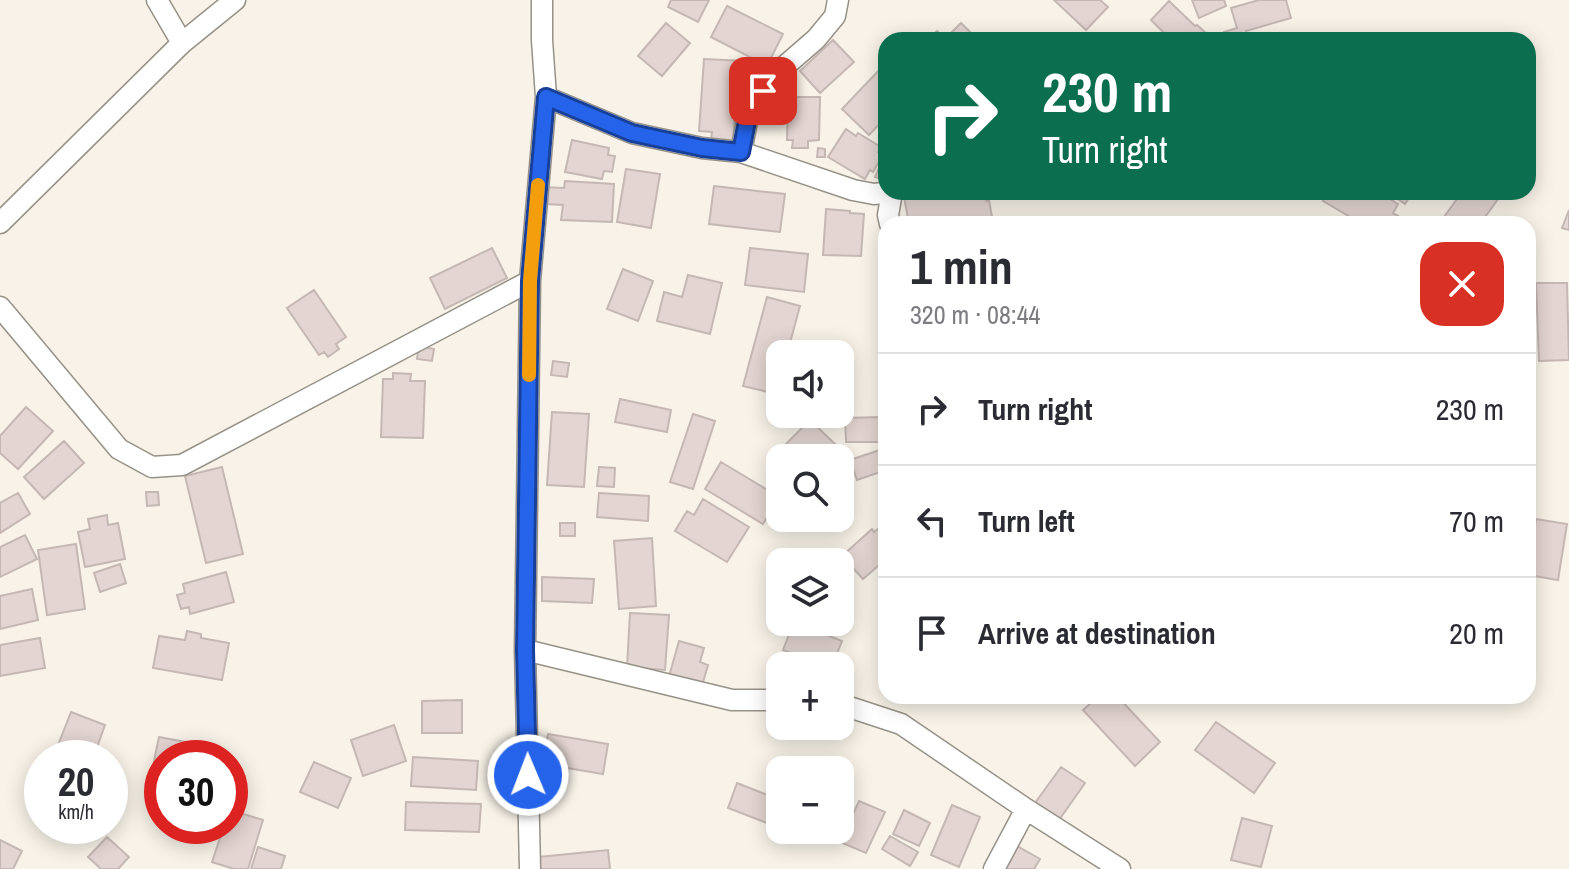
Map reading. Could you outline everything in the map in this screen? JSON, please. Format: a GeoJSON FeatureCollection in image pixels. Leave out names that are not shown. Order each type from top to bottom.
{"type":"FeatureCollection","features":[{"type":"Feature","properties":{"kind":"street"},"geometry":{"type":"LineString","coordinates":[[157,0],[182,43]]}},
{"type":"Feature","properties":{"kind":"street"},"geometry":{"type":"LineString","coordinates":[[0,223],[182,43],[235,0]]}},
{"type":"Feature","properties":{"kind":"street"},"geometry":{"type":"LineString","coordinates":[[530,869],[525,650],[530,281],[546,97],[542,0]]}},
{"type":"Feature","properties":{"kind":"street"},"geometry":{"type":"LineString","coordinates":[[741,152],[749,111],[778,72],[816,39],[835,16],[838,0]]}},
{"type":"Feature","properties":{"kind":"street"},"geometry":{"type":"LineString","coordinates":[[546,97],[632,133],[702,148],[741,152],[853,190],[878,194]]}},
{"type":"Feature","properties":{"kind":"street"},"geometry":{"type":"LineString","coordinates":[[0,307],[119,449],[152,467],[182,465],[530,281]]}},
{"type":"Feature","properties":{"kind":"street"},"geometry":{"type":"LineString","coordinates":[[525,650],[732,700],[766,700]]}},
{"type":"Feature","properties":{"kind":"street"},"geometry":{"type":"LineString","coordinates":[[854,709],[901,724],[1120,869]]}},
{"type":"Feature","properties":{"kind":"street"},"geometry":{"type":"LineString","coordinates":[[994,869],[1026,809]]}},
{"type":"Feature","properties":{"kind":"building"},"geometry":{"type":"Polygon","coordinates":[[[671,0],[709,0],[698,22],[668,7],[671,0]]]}},
{"type":"Feature","properties":{"kind":"building"},"geometry":{"type":"Polygon","coordinates":[[[1054,0],[1100,0],[1108,7],[1086,30],[1054,0]]]}},
{"type":"Feature","properties":{"kind":"building"},"geometry":{"type":"Polygon","coordinates":[[[1192,0],[1224,0],[1226,6],[1199,18],[1192,0]]]}},
{"type":"Feature","properties":{"kind":"building"},"geometry":{"type":"Polygon","coordinates":[[[1259,0],[1286,0],[1291,18],[1246,32],[1224,32],[1237,28],[1231,8],[1259,0]]]}},
{"type":"Feature","properties":{"kind":"building"},"geometry":{"type":"Polygon","coordinates":[[[1169,1],[1205,32],[1163,32],[1151,20],[1169,1]]]}},
{"type":"Feature","properties":{"kind":"building"},"geometry":{"type":"Polygon","coordinates":[[[727,6],[783,34],[767,66],[711,37],[727,6]]]}},
{"type":"Feature","properties":{"kind":"building"},"geometry":{"type":"Polygon","coordinates":[[[666,23],[690,43],[662,76],[638,56],[666,23]]]}},
{"type":"Feature","properties":{"kind":"building"},"geometry":{"type":"Polygon","coordinates":[[[961,23],[970,32],[952,32],[961,23]]]}},
{"type":"Feature","properties":{"kind":"building"},"geometry":{"type":"Polygon","coordinates":[[[833,40],[854,62],[820,93],[800,71],[833,40]]]}},
{"type":"Feature","properties":{"kind":"building"},"geometry":{"type":"Polygon","coordinates":[[[704,59],[745,61],[742,95],[736,94],[733,141],[711,140],[712,132],[699,131],[704,59]]]}},
{"type":"Feature","properties":{"kind":"building"},"geometry":{"type":"Polygon","coordinates":[[[878,71],[878,125],[869,135],[842,109],[878,71]]]}},
{"type":"Feature","properties":{"kind":"building"},"geometry":{"type":"Polygon","coordinates":[[[788,97],[820,97],[819,140],[808,141],[808,148],[792,148],[793,140],[787,140],[788,97]]]}},
{"type":"Feature","properties":{"kind":"building"},"geometry":{"type":"Polygon","coordinates":[[[846,129],[878,145],[878,164],[865,179],[828,157],[846,129]]]}},
{"type":"Feature","properties":{"kind":"building"},"geometry":{"type":"Polygon","coordinates":[[[572,140],[609,148],[608,155],[615,156],[612,172],[604,171],[602,179],[565,172],[572,140]]]}},
{"type":"Feature","properties":{"kind":"building"},"geometry":{"type":"Polygon","coordinates":[[[818,148],[825,149],[825,157],[817,157],[818,148]]]}},
{"type":"Feature","properties":{"kind":"building"},"geometry":{"type":"Polygon","coordinates":[[[626,169],[660,174],[651,228],[617,222],[626,169]]]}},
{"type":"Feature","properties":{"kind":"building"},"geometry":{"type":"Polygon","coordinates":[[[565,181],[614,184],[612,222],[561,220],[563,205],[545,204],[545,187],[564,188],[565,181]]]}},
{"type":"Feature","properties":{"kind":"building"},"geometry":{"type":"Polygon","coordinates":[[[714,186],[785,194],[780,232],[709,224],[714,186]]]}},
{"type":"Feature","properties":{"kind":"building"},"geometry":{"type":"Polygon","coordinates":[[[905,200],[989,200],[992,216],[908,216],[905,200]]]}},
{"type":"Feature","properties":{"kind":"building"},"geometry":{"type":"Polygon","coordinates":[[[1391,200],[1398,204],[1393,213],[1398,216],[1348,216],[1323,201],[1391,200]]]}},
{"type":"Feature","properties":{"kind":"building"},"geometry":{"type":"Polygon","coordinates":[[[1456,200],[1497,200],[1486,216],[1445,216],[1456,200]]]}},
{"type":"Feature","properties":{"kind":"building"},"geometry":{"type":"Polygon","coordinates":[[[826,209],[864,214],[861,256],[823,255],[826,209]]]}},
{"type":"Feature","properties":{"kind":"building"},"geometry":{"type":"Polygon","coordinates":[[[1569,210],[1569,230],[1562,228],[1569,210]]]}},
{"type":"Feature","properties":{"kind":"building"},"geometry":{"type":"Polygon","coordinates":[[[492,248],[507,278],[445,309],[430,278],[492,248]]]}},
{"type":"Feature","properties":{"kind":"building"},"geometry":{"type":"Polygon","coordinates":[[[750,248],[808,254],[804,292],[745,285],[750,248]]]}},
{"type":"Feature","properties":{"kind":"building"},"geometry":{"type":"Polygon","coordinates":[[[623,269],[653,281],[638,321],[607,309],[623,269]]]}},
{"type":"Feature","properties":{"kind":"building"},"geometry":{"type":"Polygon","coordinates":[[[688,275],[722,283],[710,334],[657,321],[664,292],[682,297],[688,275]]]}},
{"type":"Feature","properties":{"kind":"building"},"geometry":{"type":"Polygon","coordinates":[[[1536,283],[1567,283],[1569,360],[1539,361],[1536,283]]]}},
{"type":"Feature","properties":{"kind":"building"},"geometry":{"type":"Polygon","coordinates":[[[314,290],[346,337],[336,344],[339,349],[328,357],[324,352],[319,355],[287,308],[314,290]]]}},
{"type":"Feature","properties":{"kind":"building"},"geometry":{"type":"Polygon","coordinates":[[[767,297],[800,306],[791,340],[766,340],[766,392],[743,386],[767,297]]]}},
{"type":"Feature","properties":{"kind":"building"},"geometry":{"type":"Polygon","coordinates":[[[419,346],[434,349],[432,361],[417,359],[419,346]]]}},
{"type":"Feature","properties":{"kind":"building"},"geometry":{"type":"Polygon","coordinates":[[[553,361],[569,363],[567,377],[551,375],[553,361]]]}},
{"type":"Feature","properties":{"kind":"building"},"geometry":{"type":"Polygon","coordinates":[[[393,373],[411,374],[410,381],[425,381],[423,438],[381,437],[383,379],[393,379],[393,373]]]}},
{"type":"Feature","properties":{"kind":"building"},"geometry":{"type":"Polygon","coordinates":[[[620,399],[671,410],[667,432],[615,422],[620,399]]]}},
{"type":"Feature","properties":{"kind":"building"},"geometry":{"type":"Polygon","coordinates":[[[26,407],[53,431],[18,469],[0,453],[0,436],[26,407]]]}},
{"type":"Feature","properties":{"kind":"building"},"geometry":{"type":"Polygon","coordinates":[[[552,412],[589,414],[584,487],[547,485],[552,412]]]}},
{"type":"Feature","properties":{"kind":"building"},"geometry":{"type":"Polygon","coordinates":[[[693,414],[715,421],[693,489],[670,482],[693,414]]]}},
{"type":"Feature","properties":{"kind":"building"},"geometry":{"type":"Polygon","coordinates":[[[878,417],[878,442],[846,442],[845,428],[854,428],[854,418],[878,417]]]}},
{"type":"Feature","properties":{"kind":"building"},"geometry":{"type":"Polygon","coordinates":[[[802,428],[818,428],[835,444],[786,444],[802,428]]]}},
{"type":"Feature","properties":{"kind":"building"},"geometry":{"type":"Polygon","coordinates":[[[64,441],[84,463],[44,499],[24,477],[64,441]]]}},
{"type":"Feature","properties":{"kind":"building"},"geometry":{"type":"Polygon","coordinates":[[[878,451],[878,473],[857,480],[854,459],[878,451]]]}},
{"type":"Feature","properties":{"kind":"building"},"geometry":{"type":"Polygon","coordinates":[[[721,462],[766,489],[766,519],[763,524],[705,489],[721,462]]]}},
{"type":"Feature","properties":{"kind":"building"},"geometry":{"type":"Polygon","coordinates":[[[222,467],[243,554],[206,563],[185,476],[222,467]]]}},
{"type":"Feature","properties":{"kind":"building"},"geometry":{"type":"Polygon","coordinates":[[[599,467],[615,468],[614,487],[597,486],[599,467]]]}},
{"type":"Feature","properties":{"kind":"building"},"geometry":{"type":"Polygon","coordinates":[[[146,492],[158,492],[159,505],[147,506],[146,492]]]}},
{"type":"Feature","properties":{"kind":"building"},"geometry":{"type":"Polygon","coordinates":[[[18,493],[30,514],[0,533],[0,503],[18,493]]]}},
{"type":"Feature","properties":{"kind":"building"},"geometry":{"type":"Polygon","coordinates":[[[599,493],[649,496],[648,521],[597,517],[599,493]]]}},
{"type":"Feature","properties":{"kind":"building"},"geometry":{"type":"Polygon","coordinates":[[[703,499],[749,527],[727,562],[675,531],[687,511],[694,515],[703,499]]]}},
{"type":"Feature","properties":{"kind":"building"},"geometry":{"type":"Polygon","coordinates":[[[107,515],[108,525],[118,523],[125,559],[85,567],[78,532],[90,529],[88,519],[107,515]]]}},
{"type":"Feature","properties":{"kind":"building"},"geometry":{"type":"Polygon","coordinates":[[[1536,519],[1567,524],[1558,580],[1536,576],[1536,519]]]}},
{"type":"Feature","properties":{"kind":"building"},"geometry":{"type":"Polygon","coordinates":[[[560,523],[575,523],[575,536],[560,536],[560,523]]]}},
{"type":"Feature","properties":{"kind":"building"},"geometry":{"type":"Polygon","coordinates":[[[872,529],[874,532],[878,529],[878,566],[863,579],[854,569],[854,548],[851,548],[872,529]]]}},
{"type":"Feature","properties":{"kind":"building"},"geometry":{"type":"Polygon","coordinates":[[[25,535],[37,559],[0,577],[0,547],[25,535]]]}},
{"type":"Feature","properties":{"kind":"building"},"geometry":{"type":"Polygon","coordinates":[[[652,538],[656,606],[619,609],[614,541],[652,538]]]}},
{"type":"Feature","properties":{"kind":"building"},"geometry":{"type":"Polygon","coordinates":[[[76,544],[85,609],[47,615],[38,550],[76,544]]]}},
{"type":"Feature","properties":{"kind":"building"},"geometry":{"type":"Polygon","coordinates":[[[120,564],[126,583],[100,592],[94,573],[120,564]]]}},
{"type":"Feature","properties":{"kind":"building"},"geometry":{"type":"Polygon","coordinates":[[[226,572],[234,602],[190,614],[189,607],[181,609],[177,595],[185,593],[183,584],[226,572]]]}},
{"type":"Feature","properties":{"kind":"building"},"geometry":{"type":"Polygon","coordinates":[[[542,577],[594,579],[592,603],[542,601],[542,577]]]}},
{"type":"Feature","properties":{"kind":"building"},"geometry":{"type":"Polygon","coordinates":[[[32,589],[38,620],[0,629],[0,596],[32,589]]]}},
{"type":"Feature","properties":{"kind":"building"},"geometry":{"type":"Polygon","coordinates":[[[630,613],[669,615],[665,670],[627,667],[630,613]]]}},
{"type":"Feature","properties":{"kind":"building"},"geometry":{"type":"Polygon","coordinates":[[[187,631],[201,634],[201,638],[229,643],[222,680],[153,668],[159,636],[185,640],[187,631]]]}},
{"type":"Feature","properties":{"kind":"building"},"geometry":{"type":"Polygon","coordinates":[[[788,636],[829,636],[842,641],[838,652],[783,650],[788,636]]]}},
{"type":"Feature","properties":{"kind":"building"},"geometry":{"type":"Polygon","coordinates":[[[40,638],[45,668],[0,676],[0,645],[40,638]]]}},
{"type":"Feature","properties":{"kind":"building"},"geometry":{"type":"Polygon","coordinates":[[[679,641],[704,648],[700,662],[708,665],[701,689],[668,680],[679,641]]]}},
{"type":"Feature","properties":{"kind":"building"},"geometry":{"type":"Polygon","coordinates":[[[462,700],[462,733],[422,733],[422,701],[462,700]]]}},
{"type":"Feature","properties":{"kind":"building"},"geometry":{"type":"Polygon","coordinates":[[[1090,704],[1124,704],[1160,742],[1135,766],[1083,710],[1090,704]]]}},
{"type":"Feature","properties":{"kind":"building"},"geometry":{"type":"Polygon","coordinates":[[[71,712],[105,725],[100,740],[60,740],[71,712]]]}},
{"type":"Feature","properties":{"kind":"building"},"geometry":{"type":"Polygon","coordinates":[[[1216,722],[1275,763],[1254,793],[1195,750],[1216,722]]]}},
{"type":"Feature","properties":{"kind":"building"},"geometry":{"type":"Polygon","coordinates":[[[394,725],[406,761],[363,776],[351,740],[394,725]]]}},
{"type":"Feature","properties":{"kind":"building"},"geometry":{"type":"Polygon","coordinates":[[[548,734],[608,744],[603,774],[543,764],[548,734]]]}},
{"type":"Feature","properties":{"kind":"building"},"geometry":{"type":"Polygon","coordinates":[[[413,757],[478,761],[476,790],[411,786],[413,757]]]}},
{"type":"Feature","properties":{"kind":"building"},"geometry":{"type":"Polygon","coordinates":[[[314,762],[351,778],[338,808],[300,792],[314,762]]]}},
{"type":"Feature","properties":{"kind":"building"},"geometry":{"type":"Polygon","coordinates":[[[1061,767],[1085,783],[1054,827],[1030,810],[1061,767]]]}},
{"type":"Feature","properties":{"kind":"building"},"geometry":{"type":"Polygon","coordinates":[[[737,783],[766,794],[766,823],[728,808],[737,783]]]}},
{"type":"Feature","properties":{"kind":"building"},"geometry":{"type":"Polygon","coordinates":[[[859,801],[885,812],[866,853],[845,844],[854,844],[854,812],[859,801]]]}},
{"type":"Feature","properties":{"kind":"building"},"geometry":{"type":"Polygon","coordinates":[[[406,802],[481,804],[479,832],[405,830],[406,802]]]}},
{"type":"Feature","properties":{"kind":"building"},"geometry":{"type":"Polygon","coordinates":[[[952,805],[980,817],[959,867],[931,855],[952,805]]]}},
{"type":"Feature","properties":{"kind":"building"},"geometry":{"type":"Polygon","coordinates":[[[904,810],[930,823],[919,846],[893,834],[904,810]]]}},
{"type":"Feature","properties":{"kind":"building"},"geometry":{"type":"Polygon","coordinates":[[[248,815],[263,820],[248,869],[234,869],[212,862],[218,844],[248,844],[248,815]]]}},
{"type":"Feature","properties":{"kind":"building"},"geometry":{"type":"Polygon","coordinates":[[[1242,818],[1272,826],[1261,867],[1231,860],[1242,818]]]}},
{"type":"Feature","properties":{"kind":"building"},"geometry":{"type":"Polygon","coordinates":[[[890,836],[918,852],[910,866],[882,849],[890,836]]]}},
{"type":"Feature","properties":{"kind":"building"},"geometry":{"type":"Polygon","coordinates":[[[0,840],[22,851],[13,869],[0,869],[0,840]]]}},
{"type":"Feature","properties":{"kind":"building"},"geometry":{"type":"Polygon","coordinates":[[[1010,842],[1040,859],[1034,869],[995,869],[1010,842]]]}},
{"type":"Feature","properties":{"kind":"building"},"geometry":{"type":"Polygon","coordinates":[[[100,844],[115,844],[129,857],[118,869],[101,869],[88,857],[100,844]]]}},
{"type":"Feature","properties":{"kind":"building"},"geometry":{"type":"Polygon","coordinates":[[[258,847],[285,856],[281,869],[251,869],[258,847]]]}},
{"type":"Feature","properties":{"kind":"building"},"geometry":{"type":"Polygon","coordinates":[[[608,850],[610,869],[540,869],[539,857],[608,850]]]}},
{"type":"Feature","properties":{"kind":"slow traffic"},"geometry":{"type":"LineString","coordinates":[[529,375],[530,281],[538,185]]}},
{"type":"Feature","properties":{"kind":"route"},"geometry":{"type":"LineString","coordinates":[[528,775],[525,650],[530,281],[546,97],[632,133],[702,148],[741,152],[749,111],[763,91]]}}]}
